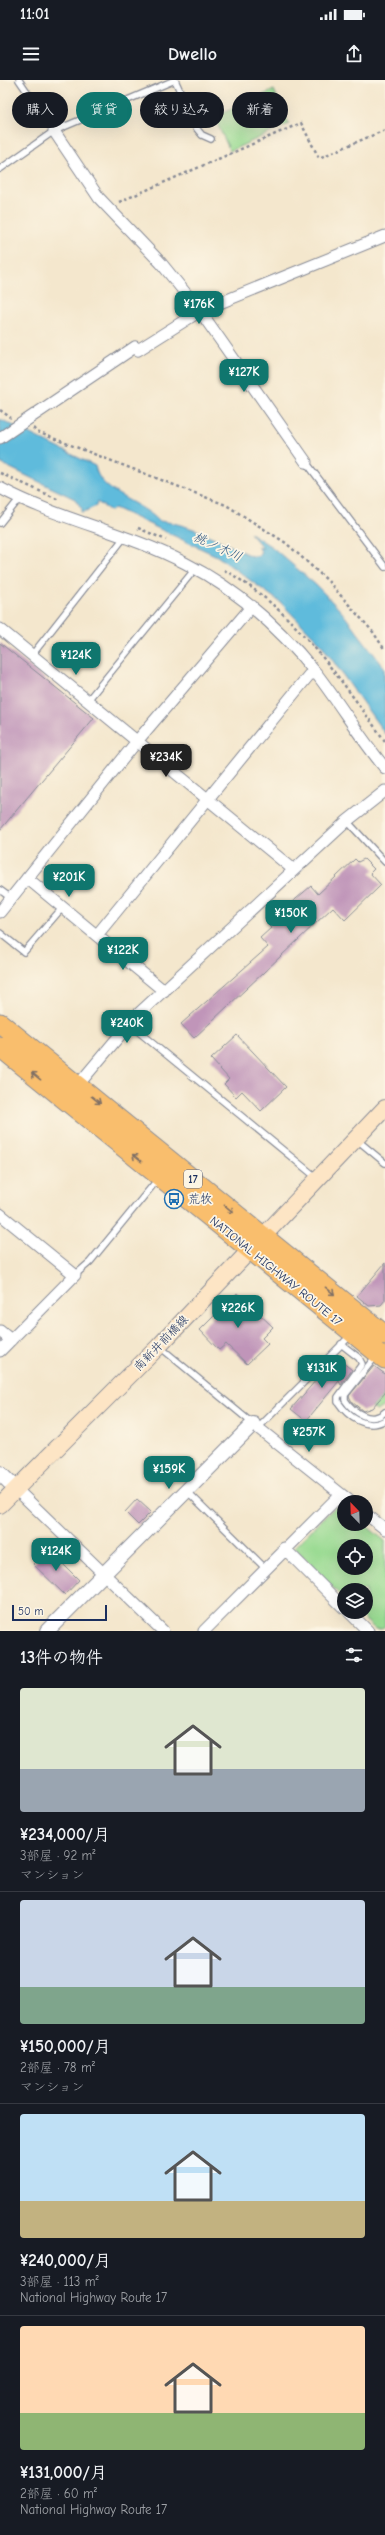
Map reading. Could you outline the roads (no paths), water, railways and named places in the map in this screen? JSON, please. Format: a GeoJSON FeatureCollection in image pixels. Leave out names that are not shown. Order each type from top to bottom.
{"type":"FeatureCollection","features":[{"type":"Feature","properties":{"kind":"highway","name":"NATIONAL HIGHWAY ROUTE 17"},"geometry":{"type":"LineString","coordinates":[[0,1023],[78,1085],[257,1243],[347,1338],[382,1356]]}},
{"type":"Feature","properties":{"kind":"highway","name":"NATIONAL HIGHWAY ROUTE 17"},"geometry":{"type":"LineString","coordinates":[[0,1047],[160,1177],[383,1330]]}},
{"type":"Feature","properties":{"kind":"main road","name":"南新井前橋線"},"geometry":{"type":"LineString","coordinates":[[0,1505],[159,1346],[385,1108]]}},
{"type":"Feature","properties":{"kind":"street"},"geometry":{"type":"LineString","coordinates":[[54,131],[99,198],[161,263],[200,311],[306,462]]}},
{"type":"Feature","properties":{"kind":"street"},"geometry":{"type":"LineString","coordinates":[[0,438],[134,347],[138,350],[200,311],[385,236]]}},
{"type":"Feature","properties":{"kind":"street"},"geometry":{"type":"LineString","coordinates":[[0,488],[22,500],[148,546],[195,568],[252,606],[294,647],[316,673],[385,768]]}},
{"type":"Feature","properties":{"kind":"street"},"geometry":{"type":"LineString","coordinates":[[0,912],[138,740],[252,606]]}},
{"type":"Feature","properties":{"kind":"street"},"geometry":{"type":"LineString","coordinates":[[0,629],[138,740],[294,870]]}},
{"type":"Feature","properties":{"kind":"street"},"geometry":{"type":"LineString","coordinates":[[97,935],[309,675],[316,673]]}},
{"type":"Feature","properties":{"kind":"street"},"geometry":{"type":"LineString","coordinates":[[78,1085],[129,1023],[294,870],[347,822],[385,791]]}},
{"type":"Feature","properties":{"kind":"street"},"geometry":{"type":"LineString","coordinates":[[27,878],[164,991]]}},
{"type":"Feature","properties":{"kind":"street"},"geometry":{"type":"LineString","coordinates":[[0,1214],[75,1275],[0,1351]]}},
{"type":"Feature","properties":{"kind":"street"},"geometry":{"type":"LineString","coordinates":[[0,1331],[11,1340]]}},
{"type":"Feature","properties":{"kind":"street"},"geometry":{"type":"LineString","coordinates":[[47,1631],[187,1490],[256,1426],[341,1494],[284,1548],[204,1631]]}},
{"type":"Feature","properties":{"kind":"street"},"geometry":{"type":"LineString","coordinates":[[0,1473],[163,1631]]}},
{"type":"Feature","properties":{"kind":"street"},"geometry":{"type":"LineString","coordinates":[[373,1520],[385,1530]]}},
{"type":"Feature","properties":{"kind":"street"},"geometry":{"type":"LineString","coordinates":[[284,1548],[337,1601]]}},
{"type":"Feature","properties":{"kind":"street"},"geometry":{"type":"LineString","coordinates":[[355,1619],[368,1631]]}},
{"type":"Feature","properties":{"kind":"lane"},"geometry":{"type":"LineString","coordinates":[[19,80],[54,131]]}},
{"type":"Feature","properties":{"kind":"lane"},"geometry":{"type":"LineString","coordinates":[[0,170],[54,131],[175,80],[197,129],[202,135],[211,139]]}},
{"type":"Feature","properties":{"kind":"lane"},"geometry":{"type":"LineString","coordinates":[[306,462],[385,567]]}},
{"type":"Feature","properties":{"kind":"lane"},"geometry":{"type":"LineString","coordinates":[[0,523],[16,503],[22,500]]}},
{"type":"Feature","properties":{"kind":"lane"},"geometry":{"type":"LineString","coordinates":[[32,655],[123,540],[127,538]]}},
{"type":"Feature","properties":{"kind":"lane"},"geometry":{"type":"LineString","coordinates":[[88,700],[195,568]]}},
{"type":"Feature","properties":{"kind":"lane"},"geometry":{"type":"LineString","coordinates":[[347,822],[385,862]]}},
{"type":"Feature","properties":{"kind":"lane"},"geometry":{"type":"LineString","coordinates":[[0,890],[11,898]]}},
{"type":"Feature","properties":{"kind":"lane"},"geometry":{"type":"LineString","coordinates":[[0,933],[24,952],[63,907]]}},
{"type":"Feature","properties":{"kind":"lane"},"geometry":{"type":"LineString","coordinates":[[129,1023],[318,1179]]}},
{"type":"Feature","properties":{"kind":"lane"},"geometry":{"type":"LineString","coordinates":[[356,1139],[385,1163]]}},
{"type":"Feature","properties":{"kind":"lane"},"geometry":{"type":"LineString","coordinates":[[75,1275],[90,1262],[160,1177]]}},
{"type":"Feature","properties":{"kind":"lane"},"geometry":{"type":"LineString","coordinates":[[159,1346],[256,1426],[347,1338],[362,1364],[338,1397],[338,1402],[362,1424],[374,1424],[385,1420]]}},
{"type":"Feature","properties":{"kind":"lane"},"geometry":{"type":"LineString","coordinates":[[382,1356],[344,1397],[346,1402],[365,1417],[378,1417],[385,1412]]}},
{"type":"Feature","properties":{"kind":"lane"},"geometry":{"type":"LineString","coordinates":[[187,1490],[265,1568]]}},
{"type":"Feature","properties":{"kind":"water","name":"桃ノ木川"},"geometry":{"type":"Polygon","coordinates":[[[0,419],[95,466],[98,476],[105,484],[151,514],[159,521],[184,526],[195,530],[251,556],[258,556],[261,551],[257,547],[263,548],[250,533],[272,547],[317,586],[341,611],[384,667],[385,734],[321,644],[280,602],[217,556],[115,508],[111,511],[97,502],[96,506],[82,513],[82,509],[75,499],[0,463],[0,419]]]}},
{"type":"Feature","properties":{"kind":"place","name":"荒牧"},"geometry":{"type":"Point","coordinates":[174,1199]}}]}
